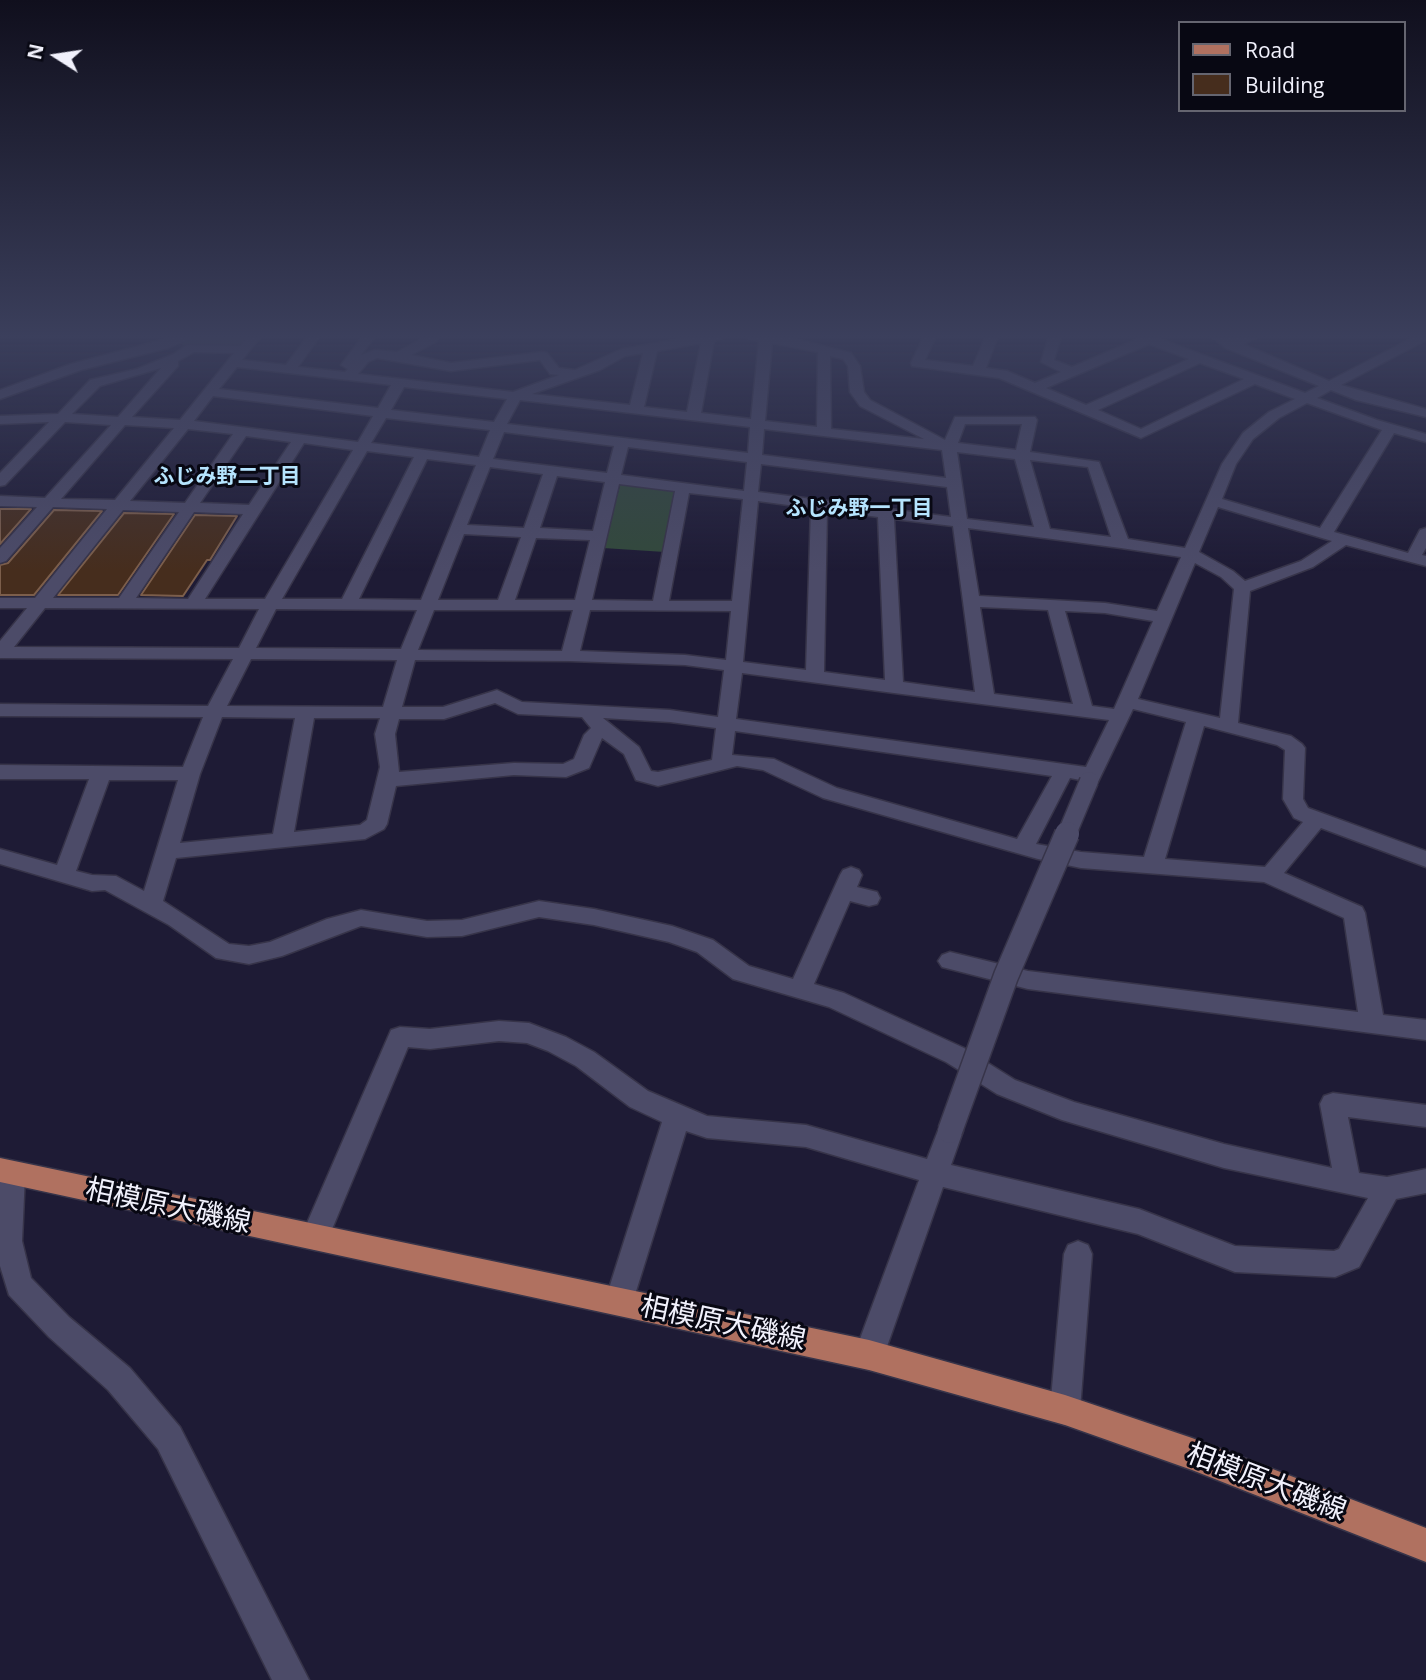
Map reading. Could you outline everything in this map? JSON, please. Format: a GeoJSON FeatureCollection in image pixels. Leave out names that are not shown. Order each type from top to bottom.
{"type":"FeatureCollection","features":[{"type":"Feature","properties":{"kind":"main road","name":"相模原大磯線"},"geometry":{"type":"LineString","coordinates":[[6,1172],[869,1355],[1065,1410],[1192,1454],[1426,1545]]}},
{"type":"Feature","properties":{"kind":"street"},"geometry":{"type":"LineString","coordinates":[[0,482],[64,414]]}},
{"type":"Feature","properties":{"kind":"street"},"geometry":{"type":"LineString","coordinates":[[0,558],[126,414]]}},
{"type":"Feature","properties":{"kind":"street"},"geometry":{"type":"LineString","coordinates":[[0,652],[193,414]]}},
{"type":"Feature","properties":{"kind":"street"},"geometry":{"type":"LineString","coordinates":[[151,904],[169,852],[190,774],[215,710],[271,603],[379,414]]}},
{"type":"Feature","properties":{"kind":"street"},"geometry":{"type":"LineString","coordinates":[[400,414],[954,483]]}},
{"type":"Feature","properties":{"kind":"street"},"geometry":{"type":"LineString","coordinates":[[169,852],[365,832],[377,824],[390,767],[385,734],[407,656],[505,414]]}},
{"type":"Feature","properties":{"kind":"street"},"geometry":{"type":"LineString","coordinates":[[672,414],[1094,465],[1121,543]]}},
{"type":"Feature","properties":{"kind":"street"},"geometry":{"type":"LineString","coordinates":[[721,762],[734,666],[759,414]]}},
{"type":"Feature","properties":{"kind":"street"},"geometry":{"type":"LineString","coordinates":[[824,414],[824,432]]}},
{"type":"Feature","properties":{"kind":"street"},"geometry":{"type":"LineString","coordinates":[[887,414],[949,447]]}},
{"type":"Feature","properties":{"kind":"street"},"geometry":{"type":"LineString","coordinates":[[1097,414],[1141,434],[1182,414]]}},
{"type":"Feature","properties":{"kind":"street"},"geometry":{"type":"LineString","coordinates":[[869,1355],[1006,976],[1091,778],[1124,709],[1229,464],[1248,436],[1275,414]]}},
{"type":"Feature","properties":{"kind":"street"},"geometry":{"type":"LineString","coordinates":[[1349,414],[1426,438]]}},
{"type":"Feature","properties":{"kind":"street"},"geometry":{"type":"LineString","coordinates":[[0,420],[11,417],[121,420],[242,430],[1121,543],[1190,554],[1227,574],[1242,588]]}},
{"type":"Feature","properties":{"kind":"street"},"geometry":{"type":"LineString","coordinates":[[985,698],[949,447],[962,419],[1025,418],[1030,421],[1022,456],[1043,533]]}},
{"type":"Feature","properties":{"kind":"street"},"geometry":{"type":"LineString","coordinates":[[1325,533],[1390,429]]}},
{"type":"Feature","properties":{"kind":"street"},"geometry":{"type":"LineString","coordinates":[[124,603],[242,430]]}},
{"type":"Feature","properties":{"kind":"street"},"geometry":{"type":"LineString","coordinates":[[194,603],[300,438]]}},
{"type":"Feature","properties":{"kind":"street"},"geometry":{"type":"LineString","coordinates":[[569,656],[622,442]]}},
{"type":"Feature","properties":{"kind":"street"},"geometry":{"type":"LineString","coordinates":[[348,604],[424,453]]}},
{"type":"Feature","properties":{"kind":"street"},"geometry":{"type":"LineString","coordinates":[[505,605],[552,470]]}},
{"type":"Feature","properties":{"kind":"street"},"geometry":{"type":"LineString","coordinates":[[660,606],[683,487]]}},
{"type":"Feature","properties":{"kind":"street"},"geometry":{"type":"LineString","coordinates":[[0,501],[255,510]]}},
{"type":"Feature","properties":{"kind":"street"},"geometry":{"type":"LineString","coordinates":[[1213,501],[1343,540],[1420,559],[1426,533]]}},
{"type":"Feature","properties":{"kind":"street"},"geometry":{"type":"LineString","coordinates":[[815,676],[819,504]]}},
{"type":"Feature","properties":{"kind":"street"},"geometry":{"type":"LineString","coordinates":[[886,513],[894,687]]}},
{"type":"Feature","properties":{"kind":"street"},"geometry":{"type":"LineString","coordinates":[[458,529],[599,537]]}},
{"type":"Feature","properties":{"kind":"street"},"geometry":{"type":"LineString","coordinates":[[1242,588],[1307,564],[1343,540]]}},
{"type":"Feature","properties":{"kind":"street"},"geometry":{"type":"LineString","coordinates":[[1228,728],[1242,588]]}},
{"type":"Feature","properties":{"kind":"street"},"geometry":{"type":"LineString","coordinates":[[971,601],[1055,604],[1162,617]]}},
{"type":"Feature","properties":{"kind":"street"},"geometry":{"type":"LineString","coordinates":[[0,603],[740,607]]}},
{"type":"Feature","properties":{"kind":"street"},"geometry":{"type":"LineString","coordinates":[[1055,604],[1084,711]]}},
{"type":"Feature","properties":{"kind":"street"},"geometry":{"type":"LineString","coordinates":[[0,652],[569,656],[685,660],[1084,711],[1124,709],[1196,720],[1284,740],[1295,748],[1293,799],[1301,813],[1426,859]]}},
{"type":"Feature","properties":{"kind":"street"},"geometry":{"type":"LineString","coordinates":[[0,710],[444,713],[497,696],[518,708],[670,716],[1065,770],[1091,778]]}},
{"type":"Feature","properties":{"kind":"street"},"geometry":{"type":"LineString","coordinates":[[282,840],[306,712]]}},
{"type":"Feature","properties":{"kind":"street"},"geometry":{"type":"LineString","coordinates":[[587,712],[602,729],[632,751],[643,775],[658,779],[721,762],[737,760],[767,764],[830,793],[1023,848],[1081,860],[1258,873],[1270,877],[1354,913],[1372,1023]]}},
{"type":"Feature","properties":{"kind":"street"},"geometry":{"type":"LineString","coordinates":[[1153,864],[1196,720]]}},
{"type":"Feature","properties":{"kind":"street"},"geometry":{"type":"LineString","coordinates":[[387,780],[514,769],[566,771],[582,763],[594,735],[602,729]]}},
{"type":"Feature","properties":{"kind":"street"},"geometry":{"type":"LineString","coordinates":[[1023,848],[1065,770]]}},
{"type":"Feature","properties":{"kind":"street"},"geometry":{"type":"LineString","coordinates":[[0,772],[190,774]]}},
{"type":"Feature","properties":{"kind":"street"},"geometry":{"type":"LineString","coordinates":[[64,874],[102,773]]}},
{"type":"Feature","properties":{"kind":"street"},"geometry":{"type":"LineString","coordinates":[[1270,877],[1317,819]]}},
{"type":"Feature","properties":{"kind":"street"},"geometry":{"type":"LineString","coordinates":[[0,856],[92,883],[108,882],[151,904],[224,952],[249,955],[274,950],[335,925],[361,918],[427,929],[462,929],[539,909],[594,916],[673,934],[705,946],[741,973],[836,1000],[955,1055],[1006,1087],[1071,1112],[1224,1156],[1348,1183],[1387,1189],[1426,1181]]}},
{"type":"Feature","properties":{"kind":"street"},"geometry":{"type":"LineString","coordinates":[[799,991],[847,883],[869,898]]}},
{"type":"Feature","properties":{"kind":"street"},"geometry":{"type":"LineString","coordinates":[[950,961],[1028,980],[1426,1030]]}},
{"type":"Feature","properties":{"kind":"street"},"geometry":{"type":"LineString","coordinates":[[315,1237],[400,1037],[430,1039],[499,1031],[529,1033],[585,1059],[639,1098],[677,1117],[707,1127],[806,1136],[935,1173],[1139,1222],[1235,1259],[1335,1264],[1349,1258],[1387,1189]]}},
{"type":"Feature","properties":{"kind":"street"},"geometry":{"type":"LineString","coordinates":[[1348,1183],[1333,1104],[1426,1116]]}},
{"type":"Feature","properties":{"kind":"street"},"geometry":{"type":"LineString","coordinates":[[619,1301],[677,1117]]}},
{"type":"Feature","properties":{"kind":"street"},"geometry":{"type":"LineString","coordinates":[[6,1172],[8,1241],[19,1285],[59,1327],[119,1379],[170,1438],[292,1680]]}},
{"type":"Feature","properties":{"kind":"street"},"geometry":{"type":"LineString","coordinates":[[1065,1410],[1078,1254]]}},
{"type":"Feature","properties":{"kind":"green space"},"geometry":{"type":"Polygon","coordinates":[[[621,482],[675,490],[665,552],[603,548],[621,482]]]}},
{"type":"Feature","properties":{"kind":"building"},"geometry":{"type":"Polygon","coordinates":[[[0,509],[31,509],[0,544],[0,509]]]}},
{"type":"Feature","properties":{"kind":"building"},"geometry":{"type":"Polygon","coordinates":[[[54,510],[102,511],[34,595],[0,595],[0,565],[8,563],[54,510]]]}},
{"type":"Feature","properties":{"kind":"building"},"geometry":{"type":"Polygon","coordinates":[[[124,513],[174,514],[118,595],[58,595],[124,513]]]}},
{"type":"Feature","properties":{"kind":"building"},"geometry":{"type":"Polygon","coordinates":[[[195,515],[237,516],[210,560],[207,560],[183,596],[141,595],[195,515]]]}},
{"type":"Feature","properties":{"kind":"district","name":"ふじみ野二丁目"},"geometry":{"type":"Point","coordinates":[227,477]}},
{"type":"Feature","properties":{"kind":"district","name":"ふじみ野一丁目"},"geometry":{"type":"Point","coordinates":[859,509]}}]}
